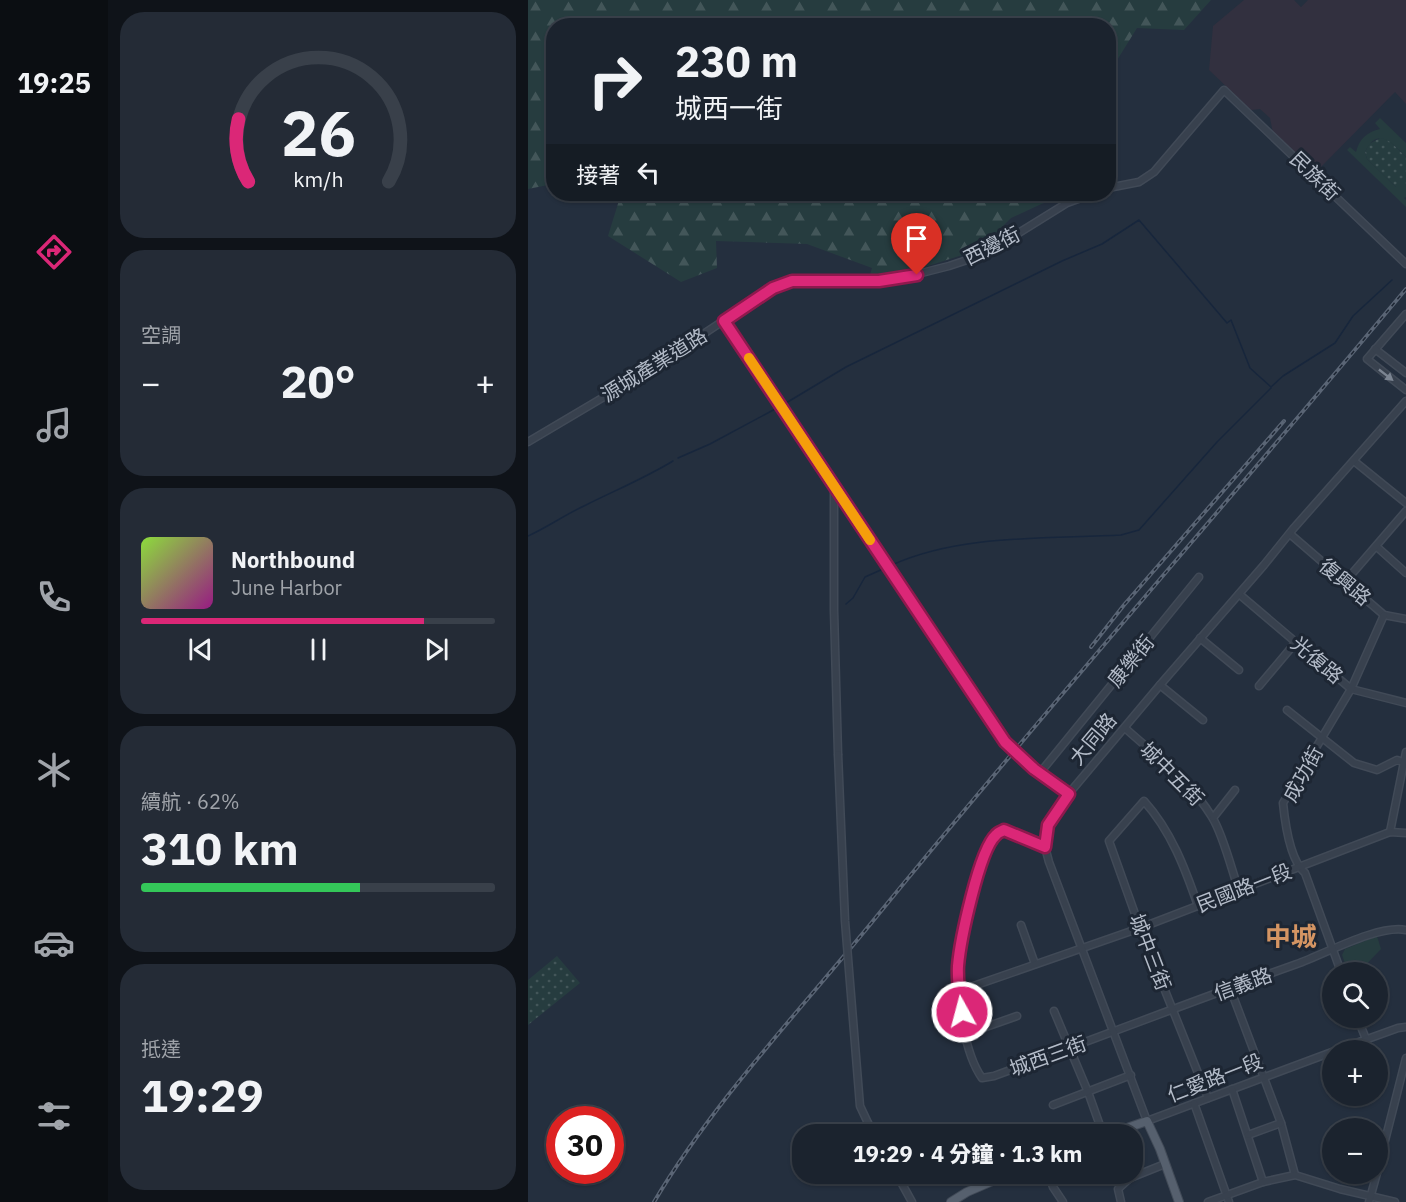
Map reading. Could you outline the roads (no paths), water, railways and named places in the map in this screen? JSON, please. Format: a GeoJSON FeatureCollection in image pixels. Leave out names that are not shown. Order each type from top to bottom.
{"type":"FeatureCollection","features":[{"type":"Feature","properties":{"kind":"main road","name":"仁愛路一段"},"geometry":{"type":"LineString","coordinates":[[1139,1124],[1148,1121]]}},
{"type":"Feature","properties":{"kind":"main road"},"geometry":{"type":"LineString","coordinates":[[1148,1121],[1179,1202]]}},
{"type":"Feature","properties":{"kind":"main road"},"geometry":{"type":"LineString","coordinates":[[951,1202],[986,1184]]}},
{"type":"Feature","properties":{"kind":"street","name":"民族街"},"geometry":{"type":"LineString","coordinates":[[1116,186],[1139,182],[1154,172],[1224,90],[1406,264]]}},
{"type":"Feature","properties":{"kind":"street","name":"西邊街"},"geometry":{"type":"LineString","coordinates":[[779,285],[792,281],[894,280],[949,266],[996,247],[1073,201]]}},
{"type":"Feature","properties":{"kind":"street","name":"源城產業道路"},"geometry":{"type":"LineString","coordinates":[[528,442],[645,372],[779,285]]}},
{"type":"Feature","properties":{"kind":"street"},"geometry":{"type":"LineString","coordinates":[[1406,314],[1366,359],[1406,390]]}},
{"type":"Feature","properties":{"kind":"street"},"geometry":{"type":"LineString","coordinates":[[724,321],[1005,742],[1040,774],[1069,794]]}},
{"type":"Feature","properties":{"kind":"street"},"geometry":{"type":"LineString","coordinates":[[1375,349],[1406,373]]}},
{"type":"Feature","properties":{"kind":"street","name":"大同路"},"geometry":{"type":"LineString","coordinates":[[1045,847],[1048,825],[1069,794],[1293,529],[1406,401]]}},
{"type":"Feature","properties":{"kind":"street"},"geometry":{"type":"LineString","coordinates":[[1354,461],[1406,503]]}},
{"type":"Feature","properties":{"kind":"street"},"geometry":{"type":"LineString","coordinates":[[834,484],[834,610],[838,754],[849,986],[860,1106],[869,1124]]}},
{"type":"Feature","properties":{"kind":"street"},"geometry":{"type":"LineString","coordinates":[[1344,583],[1406,512]]}},
{"type":"Feature","properties":{"kind":"street","name":"復興路"},"geometry":{"type":"LineString","coordinates":[[1290,534],[1344,583],[1384,615],[1406,619]]}},
{"type":"Feature","properties":{"kind":"street"},"geometry":{"type":"LineString","coordinates":[[1377,547],[1406,573]]}},
{"type":"Feature","properties":{"kind":"street","name":"康樂街"},"geometry":{"type":"LineString","coordinates":[[1040,774],[1199,577]]}},
{"type":"Feature","properties":{"kind":"street","name":"光復路"},"geometry":{"type":"LineString","coordinates":[[1239,594],[1351,689],[1406,704]]}},
{"type":"Feature","properties":{"kind":"street","name":"成功街"},"geometry":{"type":"LineString","coordinates":[[1337,962],[1305,873],[1298,867],[1285,823],[1282,803],[1351,689],[1384,615]]}},
{"type":"Feature","properties":{"kind":"street"},"geometry":{"type":"LineString","coordinates":[[1200,638],[1239,670]]}},
{"type":"Feature","properties":{"kind":"street"},"geometry":{"type":"LineString","coordinates":[[1259,686],[1296,642]]}},
{"type":"Feature","properties":{"kind":"street"},"geometry":{"type":"LineString","coordinates":[[1160,686],[1203,720]]}},
{"type":"Feature","properties":{"kind":"street"},"geometry":{"type":"LineString","coordinates":[[1287,710],[1322,740],[1354,763],[1377,770],[1397,760],[1404,762]]}},
{"type":"Feature","properties":{"kind":"street","name":"城中五街"},"geometry":{"type":"LineString","coordinates":[[1125,728],[1165,763],[1214,818],[1239,891]]}},
{"type":"Feature","properties":{"kind":"street"},"geometry":{"type":"LineString","coordinates":[[1389,832],[1406,752]]}},
{"type":"Feature","properties":{"kind":"street"},"geometry":{"type":"LineString","coordinates":[[1214,818],[1235,790]]}},
{"type":"Feature","properties":{"kind":"street","name":"城中三街"},"geometry":{"type":"LineString","coordinates":[[1198,906],[1179,857],[1158,817],[1144,801],[1109,841],[1140,928],[1208,1098]]}},
{"type":"Feature","properties":{"kind":"street"},"geometry":{"type":"LineString","coordinates":[[1017,1016],[966,1034],[959,991],[958,967],[961,946],[977,873],[995,835],[1004,830],[1045,847],[1081,948],[1148,1121]]}},
{"type":"Feature","properties":{"kind":"street","name":"民國路一段"},"geometry":{"type":"LineString","coordinates":[[959,991],[1140,928],[1389,832],[1406,833]]}},
{"type":"Feature","properties":{"kind":"street"},"geometry":{"type":"LineString","coordinates":[[1022,925],[1035,964]]}},
{"type":"Feature","properties":{"kind":"street","name":"信義路"},"geometry":{"type":"LineString","coordinates":[[1114,1032],[1297,964],[1332,948],[1394,929],[1406,930]]}},
{"type":"Feature","properties":{"kind":"street"},"geometry":{"type":"LineString","coordinates":[[1230,988],[1281,1123],[1295,1175]]}},
{"type":"Feature","properties":{"kind":"street"},"geometry":{"type":"LineString","coordinates":[[1054,1011],[1099,1124]]}},
{"type":"Feature","properties":{"kind":"street"},"geometry":{"type":"LineString","coordinates":[[1362,1028],[1366,1039],[1406,1027]]}},
{"type":"Feature","properties":{"kind":"street","name":"城西三街"},"geometry":{"type":"LineString","coordinates":[[966,1034],[975,1068],[982,1078],[994,1076],[1114,1032]]}},
{"type":"Feature","properties":{"kind":"street","name":"仁愛路一段"},"geometry":{"type":"LineString","coordinates":[[1148,1121],[1322,1056]]}},
{"type":"Feature","properties":{"kind":"street"},"geometry":{"type":"LineString","coordinates":[[1388,1129],[1406,1058]]}},
{"type":"Feature","properties":{"kind":"street"},"geometry":{"type":"LineString","coordinates":[[1053,1106],[1131,1075]]}},
{"type":"Feature","properties":{"kind":"street"},"geometry":{"type":"LineString","coordinates":[[1232,1089],[1263,1182]]}},
{"type":"Feature","properties":{"kind":"street"},"geometry":{"type":"LineString","coordinates":[[1194,1103],[1228,1199]]}},
{"type":"Feature","properties":{"kind":"street"},"geometry":{"type":"LineString","coordinates":[[1248,1135],[1281,1123]]}},
{"type":"Feature","properties":{"kind":"street"},"geometry":{"type":"LineString","coordinates":[[1121,1202],[1118,1189],[1130,1178],[1165,1164]]}},
{"type":"Feature","properties":{"kind":"street"},"geometry":{"type":"LineString","coordinates":[[1208,1202],[1228,1199],[1263,1182],[1295,1175],[1370,1199],[1395,1202]]}},
{"type":"Feature","properties":{"kind":"street"},"geometry":{"type":"LineString","coordinates":[[902,1184],[912,1202]]}},
{"type":"Feature","properties":{"kind":"street"},"geometry":{"type":"LineString","coordinates":[[1052,1184],[1063,1202]]}},
{"type":"Feature","properties":{"kind":"street"},"geometry":{"type":"LineString","coordinates":[[1370,1199],[1374,1184]]}},
{"type":"Feature","properties":{"kind":"waterway"},"geometry":{"type":"LineString","coordinates":[[786,403],[846,367],[1062,261],[1102,244],[1139,220],[1227,323],[1231,320],[1250,368],[1271,387],[1283,376],[1335,343],[1353,316],[1392,280]]}},
{"type":"Feature","properties":{"kind":"waterway"},"geometry":{"type":"LineString","coordinates":[[892,565],[918,555],[975,543],[1121,535],[1139,530],[1217,442],[1271,388]]}},
{"type":"Feature","properties":{"kind":"waterway"},"geometry":{"type":"LineString","coordinates":[[678,458],[710,444],[777,408]]}},
{"type":"Feature","properties":{"kind":"waterway"},"geometry":{"type":"LineString","coordinates":[[528,536],[673,461]]}},
{"type":"Feature","properties":{"kind":"waterway"},"geometry":{"type":"LineString","coordinates":[[846,604],[853,598],[865,577],[883,569]]}},
{"type":"Feature","properties":{"kind":"railway"},"geometry":{"type":"LineString","coordinates":[[654,1202],[704,1127],[760,1055],[1008,758],[1406,289]]}},
{"type":"Feature","properties":{"kind":"railway"},"geometry":{"type":"LineString","coordinates":[[1091,647],[1124,605],[1284,421]]}},
{"type":"Feature","properties":{"kind":"district","name":"中城"},"geometry":{"type":"Point","coordinates":[1291,937]}}]}
